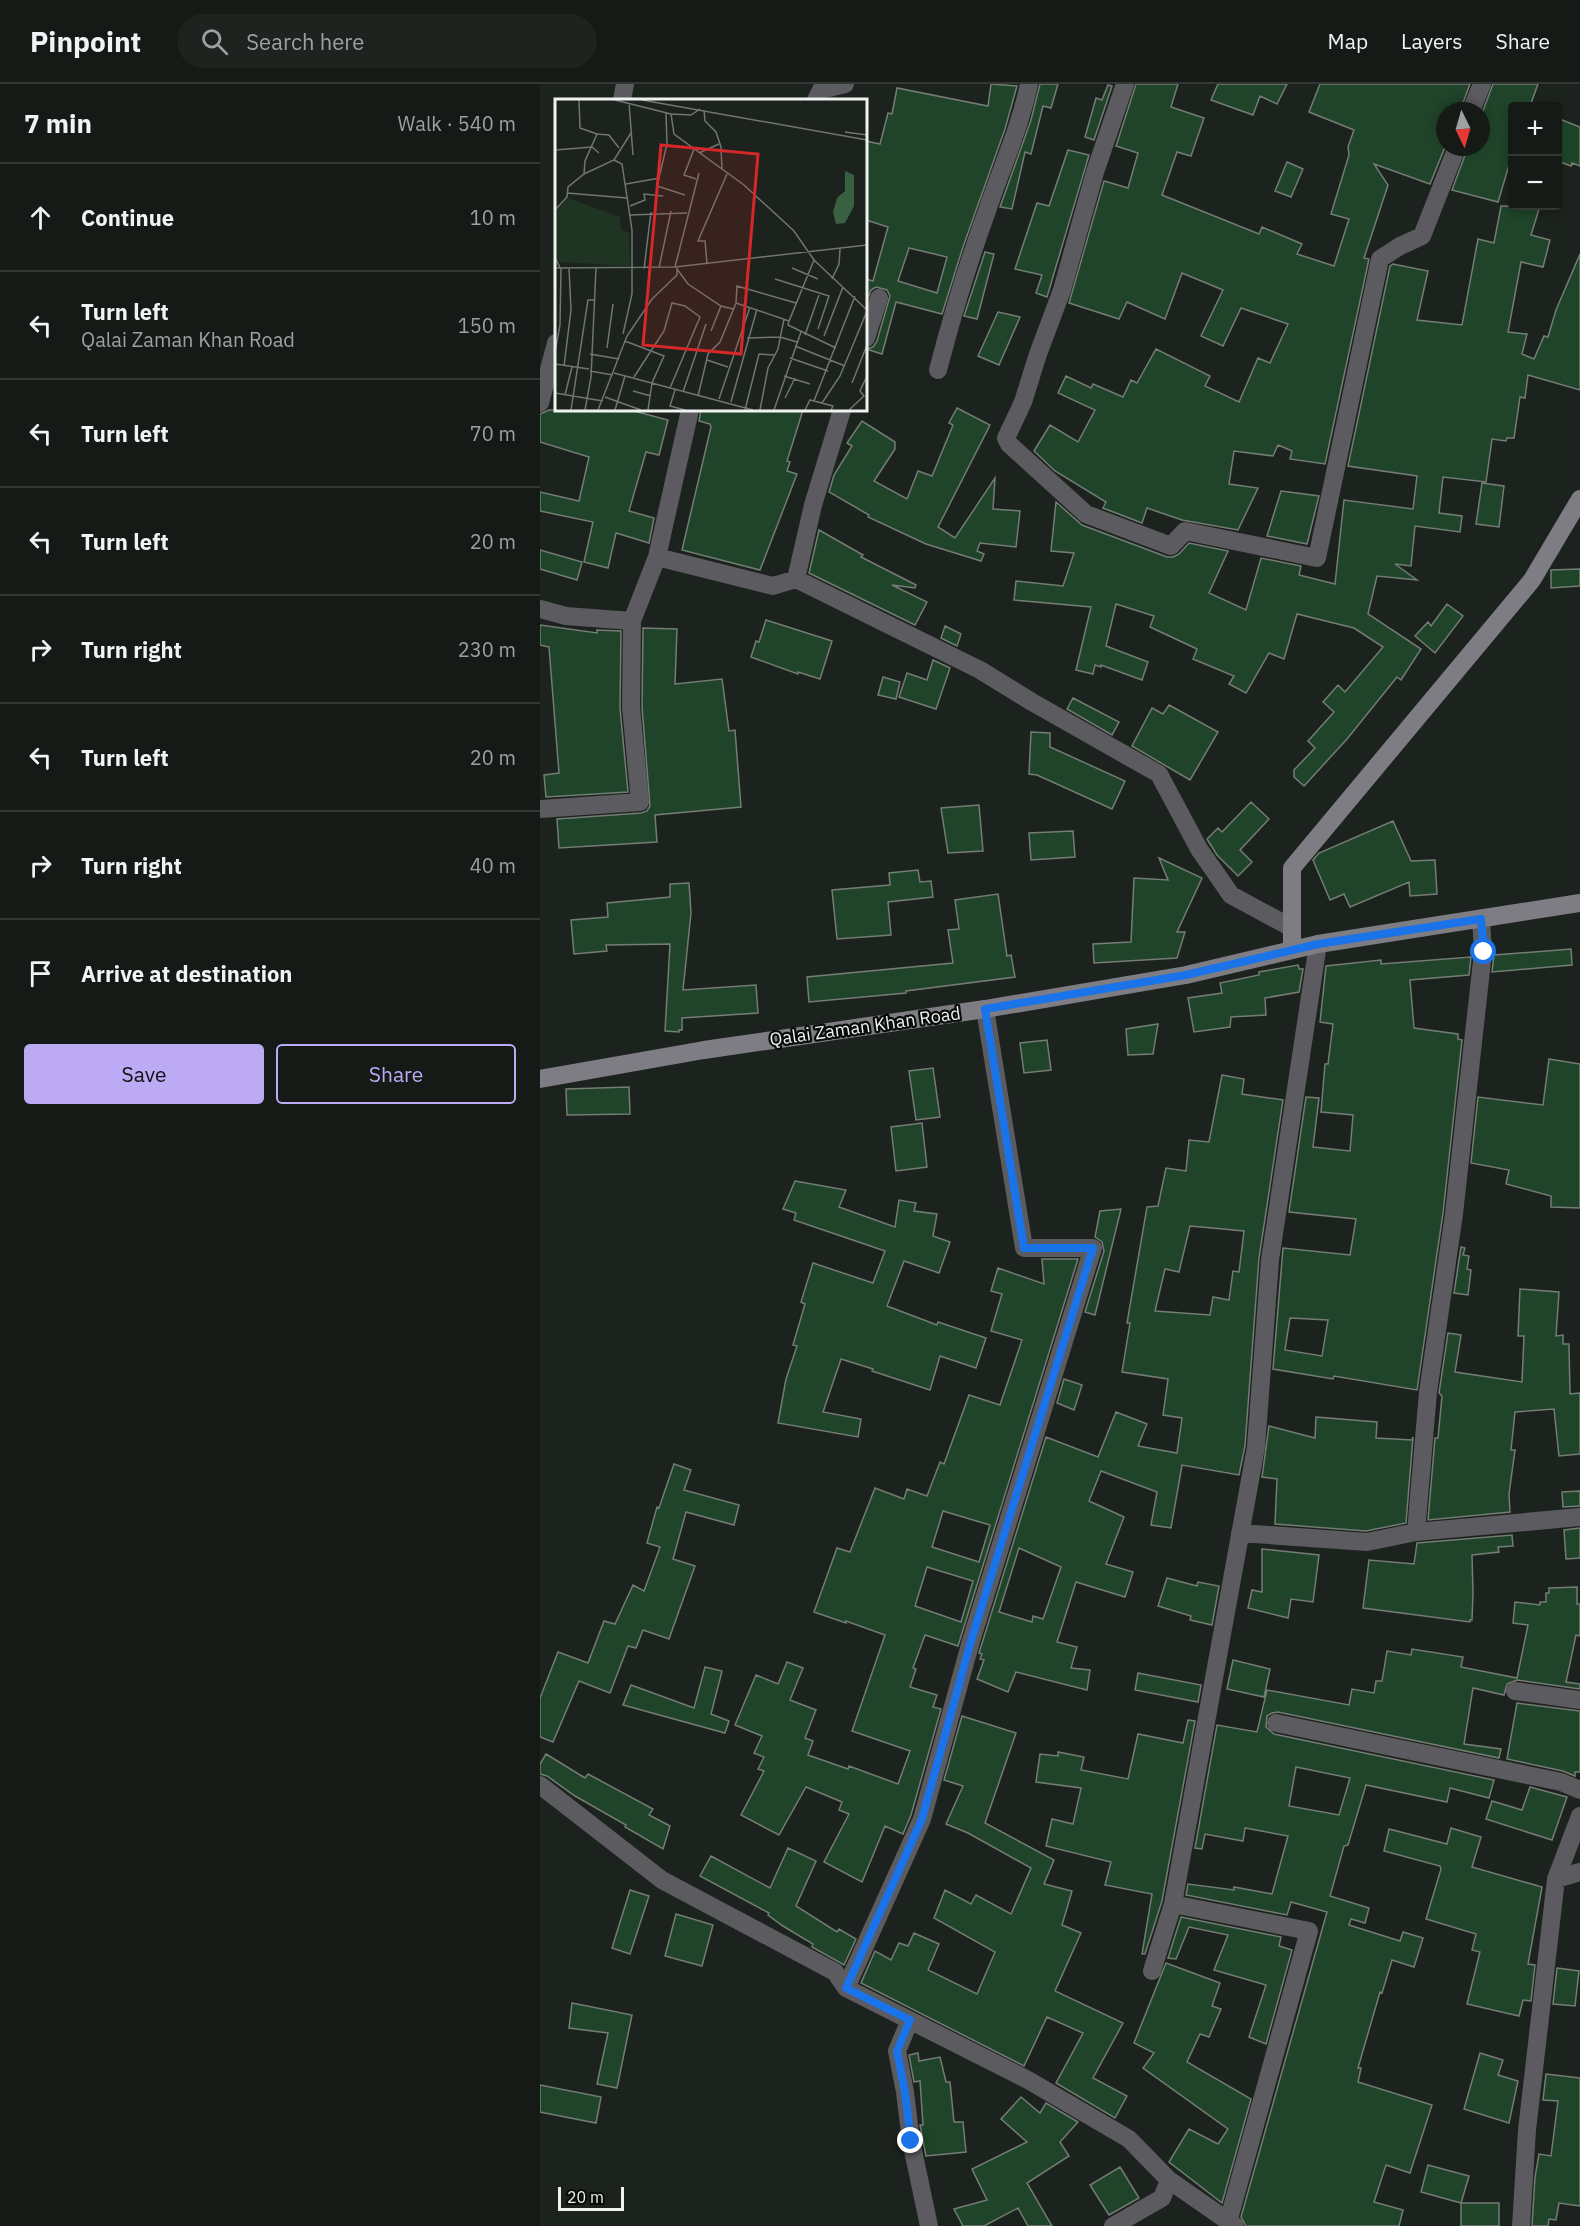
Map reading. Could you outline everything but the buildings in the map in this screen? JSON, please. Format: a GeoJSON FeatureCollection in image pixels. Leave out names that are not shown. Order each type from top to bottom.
{"type":"FeatureCollection","features":[{"type":"Feature","properties":{"kind":"street"},"geometry":{"type":"LineString","coordinates":[[622,99],[625,84]]}},
{"type":"Feature","properties":{"kind":"street"},"geometry":{"type":"LineString","coordinates":[[816,99],[821,90],[845,84]]}},
{"type":"Feature","properties":{"kind":"street"},"geometry":{"type":"LineString","coordinates":[[938,370],[952,316],[986,212],[1024,108],[1029,84]]}},
{"type":"Feature","properties":{"kind":"street"},"geometry":{"type":"LineString","coordinates":[[1125,84],[1095,172],[1062,290],[1023,402],[1006,438],[1009,444],[1086,514],[1171,546],[1185,531],[1317,558],[1380,259],[1422,236],[1453,156]]}},
{"type":"Feature","properties":{"kind":"street"},"geometry":{"type":"LineString","coordinates":[[1475,102],[1482,84]]}},
{"type":"Feature","properties":{"kind":"street"},"geometry":{"type":"LineString","coordinates":[[867,335],[879,298]]}},
{"type":"Feature","properties":{"kind":"street"},"geometry":{"type":"LineString","coordinates":[[540,403],[555,347]]}},
{"type":"Feature","properties":{"kind":"street"},"geometry":{"type":"LineString","coordinates":[[540,809],[640,802],[631,707],[632,621],[657,557],[690,411]]}},
{"type":"Feature","properties":{"kind":"street"},"geometry":{"type":"LineString","coordinates":[[796,579],[813,505],[842,411]]}},
{"type":"Feature","properties":{"kind":"street"},"geometry":{"type":"LineString","coordinates":[[1292,950],[1292,868],[1532,580],[1580,499]]}},
{"type":"Feature","properties":{"kind":"street"},"geometry":{"type":"LineString","coordinates":[[657,557],[773,586],[796,579],[980,670],[1159,774],[1199,849],[1231,895],[1292,928]]}},
{"type":"Feature","properties":{"kind":"street"},"geometry":{"type":"LineString","coordinates":[[540,609],[566,615],[632,621]]}},
{"type":"Feature","properties":{"kind":"street","name":"Qalai Zaman Khan Road"},"geometry":{"type":"LineString","coordinates":[[540,1079],[704,1050],[985,1009],[1186,975],[1318,944],[1580,903]]}},
{"type":"Feature","properties":{"kind":"street"},"geometry":{"type":"LineString","coordinates":[[1416,1532],[1428,1392],[1454,1214],[1484,952],[1481,919]]}},
{"type":"Feature","properties":{"kind":"street"},"geometry":{"type":"LineString","coordinates":[[1152,1971],[1173,1904],[1256,1447],[1270,1260],[1318,944]]}},
{"type":"Feature","properties":{"kind":"street"},"geometry":{"type":"LineString","coordinates":[[846,1988],[922,1819],[971,1641],[1093,1248],[1024,1248],[985,1009]]}},
{"type":"Feature","properties":{"kind":"street"},"geometry":{"type":"LineString","coordinates":[[1240,1533],[1367,1542],[1416,1532],[1580,1517]]}},
{"type":"Feature","properties":{"kind":"street"},"geometry":{"type":"LineString","coordinates":[[1515,1691],[1580,1700]]}},
{"type":"Feature","properties":{"kind":"street"},"geometry":{"type":"LineString","coordinates":[[1276,1723],[1561,1782],[1580,1790]]}},
{"type":"Feature","properties":{"kind":"street"},"geometry":{"type":"LineString","coordinates":[[540,1785],[662,1880],[835,1972],[846,1988],[1028,2080],[1129,2139],[1169,2180],[1231,2224],[1309,1931],[1173,1904]]}},
{"type":"Feature","properties":{"kind":"street"},"geometry":{"type":"LineString","coordinates":[[1521,2226],[1527,2130],[1556,1879],[1580,1816]]}},
{"type":"Feature","properties":{"kind":"street"},"geometry":{"type":"LineString","coordinates":[[1556,1879],[1580,1872]]}},
{"type":"Feature","properties":{"kind":"street"},"geometry":{"type":"LineString","coordinates":[[910,2020],[897,2051],[911,2141],[928,2226]]}},
{"type":"Feature","properties":{"kind":"street"},"geometry":{"type":"LineString","coordinates":[[1113,2226],[1162,2198],[1169,2180]]}},
{"type":"Feature","properties":{"kind":"route"},"geometry":{"type":"LineString","coordinates":[[911,2141],[897,2051],[910,2020],[846,1988],[922,1819],[971,1641],[1093,1248],[1024,1248],[985,1009],[1186,975],[1318,944],[1481,919],[1484,952]]}}]}
